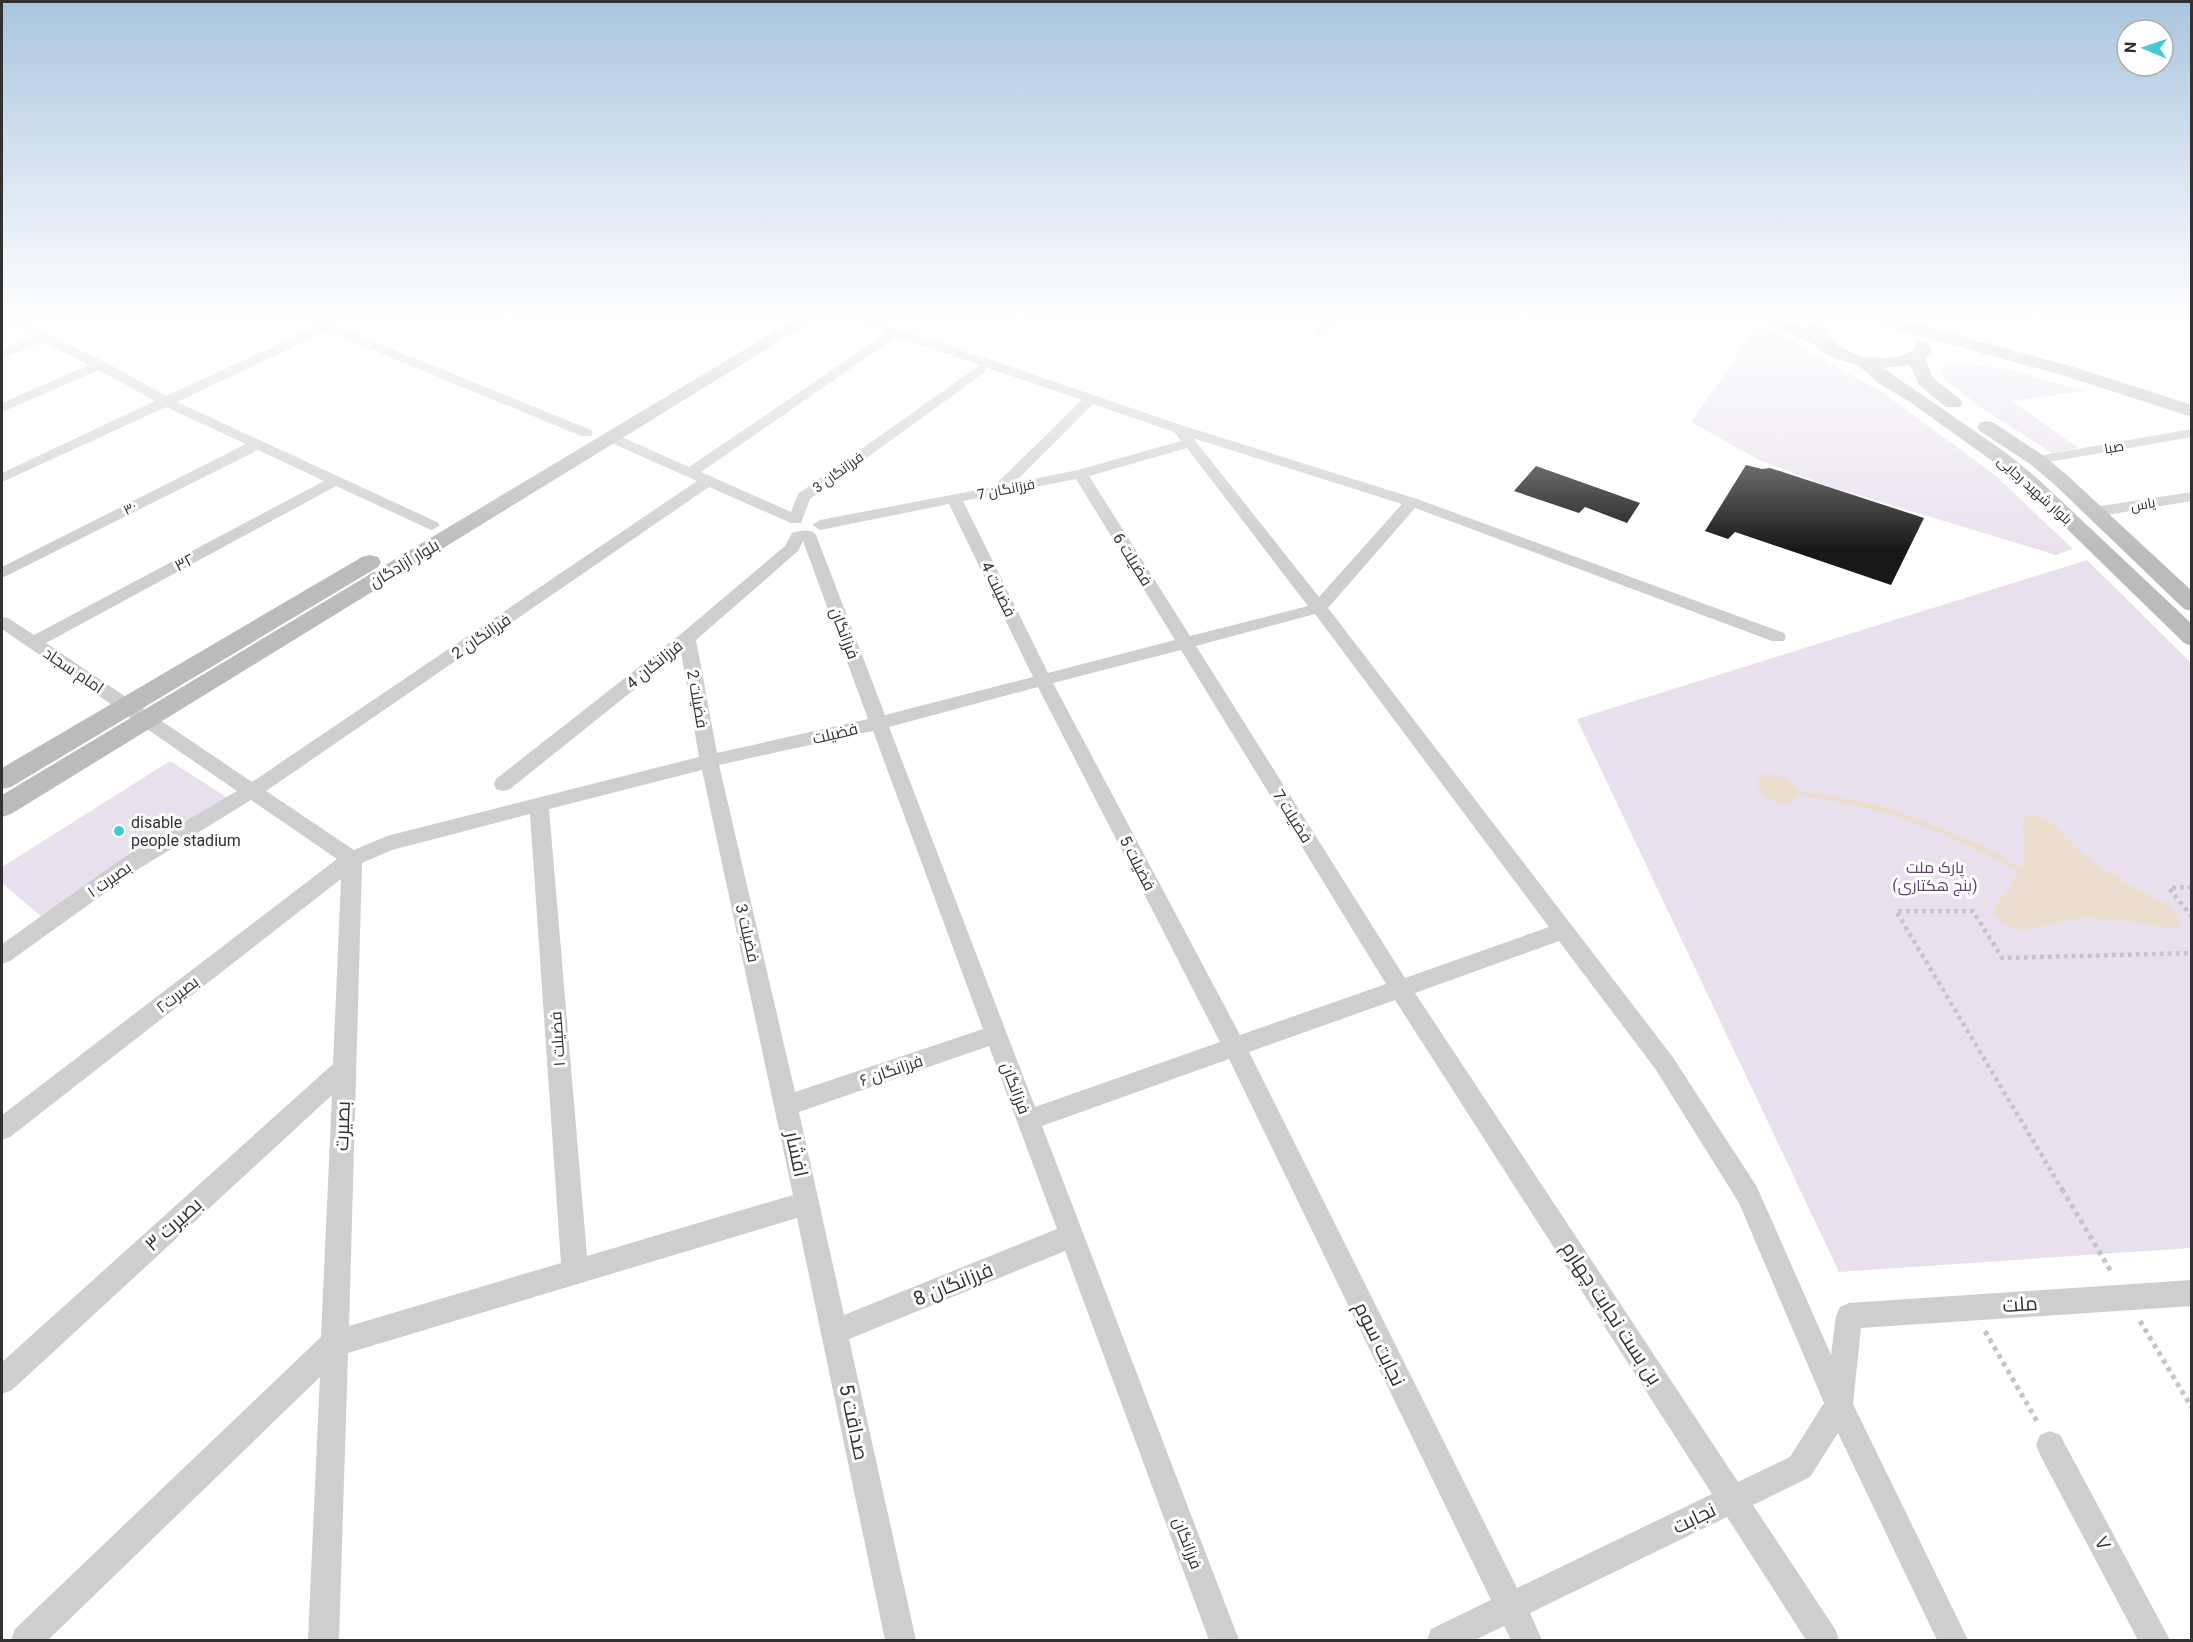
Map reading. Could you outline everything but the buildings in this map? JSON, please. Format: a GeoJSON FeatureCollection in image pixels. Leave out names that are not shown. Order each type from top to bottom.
{"type":"FeatureCollection","features":[{"type":"Feature","properties":{"kind":"street"},"geometry":{"type":"LineString","coordinates":[[2,408],[28,397]]}},
{"type":"Feature","properties":{"kind":"street"},"geometry":{"type":"LineString","coordinates":[[156,397],[432,525]]}},
{"type":"Feature","properties":{"kind":"street"},"geometry":{"type":"LineString","coordinates":[[2,478],[177,397]]}},
{"type":"Feature","properties":{"kind":"street"},"geometry":{"type":"LineString","coordinates":[[497,397],[586,433]]}},
{"type":"Feature","properties":{"kind":"street","name":"بلوار آزادگان"},"geometry":{"type":"LineString","coordinates":[[2,780],[646,397]]}},
{"type":"Feature","properties":{"kind":"street","name":"بلوار آزادگان"},"geometry":{"type":"LineString","coordinates":[[2,807],[680,397]]}},
{"type":"Feature","properties":{"kind":"street"},"geometry":{"type":"LineString","coordinates":[[691,472],[801,397]]}},
{"type":"Feature","properties":{"kind":"street","name":"فرزانگان 3"},"geometry":{"type":"LineString","coordinates":[[805,529],[803,497],[942,397]]}},
{"type":"Feature","properties":{"kind":"street"},"geometry":{"type":"LineString","coordinates":[[1084,397],[1184,436],[1412,502],[1778,638]]}},
{"type":"Feature","properties":{"kind":"street","name":"بلوار شهید رجایی"},"geometry":{"type":"LineString","coordinates":[[1915,397],[1998,456],[2030,482],[2192,638]]}},
{"type":"Feature","properties":{"kind":"street","name":"بلوار شهید رجایی"},"geometry":{"type":"LineString","coordinates":[[1945,397],[2037,460],[2192,604]]}},
{"type":"Feature","properties":{"kind":"street"},"geometry":{"type":"LineString","coordinates":[[2146,397],[2156,399]]}},
{"type":"Feature","properties":{"kind":"street"},"geometry":{"type":"LineString","coordinates":[[2148,397],[2192,411]]}},
{"type":"Feature","properties":{"kind":"street"},"geometry":{"type":"LineString","coordinates":[[998,490],[1091,399]]}},
{"type":"Feature","properties":{"kind":"street","name":"صبا"},"geometry":{"type":"LineString","coordinates":[[2037,460],[2192,433]]}},
{"type":"Feature","properties":{"kind":"street"},"geometry":{"type":"LineString","coordinates":[[1184,436],[1319,608],[1664,1063],[1748,1195],[1839,1405],[1953,1641]]}},
{"type":"Feature","properties":{"kind":"street","name":"فرزانگان 7"},"geometry":{"type":"LineString","coordinates":[[805,529],[1080,474],[1184,436]]}},
{"type":"Feature","properties":{"kind":"street"},"geometry":{"type":"LineString","coordinates":[[612,438],[709,480],[805,529]]}},
{"type":"Feature","properties":{"kind":"street","name":"۳۰"},"geometry":{"type":"LineString","coordinates":[[2,573],[258,444]]}},
{"type":"Feature","properties":{"kind":"street","name":"فضیلت 6"},"geometry":{"type":"LineString","coordinates":[[1080,474],[1187,644]]}},
{"type":"Feature","properties":{"kind":"street","name":"فرزانگان 2"},"geometry":{"type":"LineString","coordinates":[[252,791],[709,480]]}},
{"type":"Feature","properties":{"kind":"street","name":"۳۲"},"geometry":{"type":"LineString","coordinates":[[33,643],[335,481]]}},
{"type":"Feature","properties":{"kind":"street","name":"یاس"},"geometry":{"type":"LineString","coordinates":[[2094,512],[2192,496]]}},
{"type":"Feature","properties":{"kind":"street","name":"فضیلت 4"},"geometry":{"type":"LineString","coordinates":[[954,499],[1043,680]]}},
{"type":"Feature","properties":{"kind":"street"},"geometry":{"type":"LineString","coordinates":[[1319,608],[1412,502]]}},
{"type":"Feature","properties":{"kind":"street","name":"فرزانگان 4"},"geometry":{"type":"LineString","coordinates":[[503,784],[687,638],[792,548],[805,529]]}},
{"type":"Feature","properties":{"kind":"street","name":"فرزانگان"},"geometry":{"type":"LineString","coordinates":[[805,529],[1224,1641]]}},
{"type":"Feature","properties":{"kind":"street","name":"فضیلت"},"geometry":{"type":"LineString","coordinates":[[352,859],[387,844],[710,761],[879,723],[1319,608]]}},
{"type":"Feature","properties":{"kind":"street","name":"امام سجاد"},"geometry":{"type":"LineString","coordinates":[[2,622],[147,718]]}},
{"type":"Feature","properties":{"kind":"street","name":"فضیلت 2"},"geometry":{"type":"LineString","coordinates":[[687,638],[710,761]]}},
{"type":"Feature","properties":{"kind":"street","name":"فضیلت 7"},"geometry":{"type":"LineString","coordinates":[[1187,644],[1400,987]]}},
{"type":"Feature","properties":{"kind":"street","name":"فضیلت 5"},"geometry":{"type":"LineString","coordinates":[[1043,680],[1234,1046]]}},
{"type":"Feature","properties":{"kind":"street"},"geometry":{"type":"LineString","coordinates":[[147,718],[352,859]]}},
{"type":"Feature","properties":{"kind":"street","name":"فضیلت 3"},"geometry":{"type":"LineString","coordinates":[[710,761],[786,1106]]}},
{"type":"Feature","properties":{"kind":"street","name":"بصیرت ۱"},"geometry":{"type":"LineString","coordinates":[[2,955],[130,864],[252,791]]}},
{"type":"Feature","properties":{"kind":"street","name":"فضیلت ۱"},"geometry":{"type":"LineString","coordinates":[[539,805],[575,1272]]}},
{"type":"Feature","properties":{"kind":"street","name":"بصیرت"},"geometry":{"type":"LineString","coordinates":[[324,1641],[352,859]]}},
{"type":"Feature","properties":{"kind":"street","name":"بصیرت۲"},"geometry":{"type":"LineString","coordinates":[[2,1129],[352,859]]}},
{"type":"Feature","properties":{"kind":"street"},"geometry":{"type":"LineString","coordinates":[[1028,1120],[1563,931]]}},
{"type":"Feature","properties":{"kind":"street","name":"بن بست نجابت چهارم"},"geometry":{"type":"LineString","coordinates":[[1400,987],[1824,1641]]}},
{"type":"Feature","properties":{"kind":"street","name":"فرزانگان ۶"},"geometry":{"type":"LineString","coordinates":[[786,1106],[996,1034]]}},
{"type":"Feature","properties":{"kind":"street","name":"نجابت سوم"},"geometry":{"type":"LineString","coordinates":[[1234,1046],[1527,1641]]}},
{"type":"Feature","properties":{"kind":"street","name":"بصیرت ۳"},"geometry":{"type":"LineString","coordinates":[[2,1380],[344,1069]]}},
{"type":"Feature","properties":{"kind":"street","name":"افشار"},"geometry":{"type":"LineString","coordinates":[[786,1106],[807,1203]]}},
{"type":"Feature","properties":{"kind":"street"},"geometry":{"type":"LineString","coordinates":[[27,1641],[334,1344],[807,1203]]}},
{"type":"Feature","properties":{"kind":"street","name":"صداقت 5"},"geometry":{"type":"LineString","coordinates":[[807,1203],[900,1641]]}},
{"type":"Feature","properties":{"kind":"street","name":"فرزانگان 8"},"geometry":{"type":"LineString","coordinates":[[835,1332],[1072,1235]]}},
{"type":"Feature","properties":{"kind":"street","name":"ملت"},"geometry":{"type":"LineString","coordinates":[[1849,1316],[2192,1293]]}},
{"type":"Feature","properties":{"kind":"street","name":"نجابت"},"geometry":{"type":"LineString","coordinates":[[1442,1641],[1800,1467],[1839,1405],[1849,1316]]}},
{"type":"Feature","properties":{"kind":"street","name":"۷"},"geometry":{"type":"LineString","coordinates":[[2050,1445],[2155,1641]]}},
{"type":"Feature","properties":{"kind":"path"},"geometry":{"type":"LineString","coordinates":[[2192,886],[2169,888],[2192,916]]}},
{"type":"Feature","properties":{"kind":"path"},"geometry":{"type":"LineString","coordinates":[[2192,953],[2002,958],[1973,911],[1896,911],[2192,1408]]}},
{"type":"Feature","properties":{"kind":"path"},"geometry":{"type":"LineString","coordinates":[[1972,1308],[2050,1445]]}},
{"type":"Feature","properties":{"kind":"green space"},"geometry":{"type":"Polygon","coordinates":[[[1709,397],[1888,397],[1996,476],[2073,549],[2056,555],[1828,486],[1759,460],[1691,422],[1709,397]]]}},
{"type":"Feature","properties":{"kind":"green space"},"geometry":{"type":"Polygon","coordinates":[[[1967,397],[2044,397],[2012,401],[2078,448],[2052,453],[1967,397]]]}},
{"type":"Feature","properties":{"kind":"green space","name":"پارک ملت (پنج هکتاری)"},"geometry":{"type":"Polygon","coordinates":[[[2087,560],[2191,663],[2191,1248],[1839,1272],[1577,719],[2087,560]]]}},
{"type":"Feature","properties":{"kind":"green space","name":"disable people stadium"},"geometry":{"type":"Polygon","coordinates":[[[170,761],[228,798],[43,918],[2,883],[2,867],[170,761]]]}},
{"type":"Feature","properties":{"kind":"shaded area"},"geometry":{"type":"Polygon","coordinates":[[[1764,774],[1788,779],[1798,790],[1872,803],[1909,815],[1985,847],[2021,868],[2025,852],[2023,820],[2025,816],[2043,817],[2056,826],[2077,849],[2092,861],[2123,881],[2163,902],[2181,920],[2177,927],[2166,929],[2138,922],[2087,918],[2067,920],[2026,931],[2014,929],[2001,922],[1994,913],[2019,872],[1966,844],[1886,814],[1858,806],[1799,795],[1791,803],[1774,801],[1764,796],[1758,788],[1756,782],[1764,774]]]}},
{"type":"Feature","properties":{"kind":"place","name":"disable people stadium"},"geometry":{"type":"Point","coordinates":[119,831]}}]}
